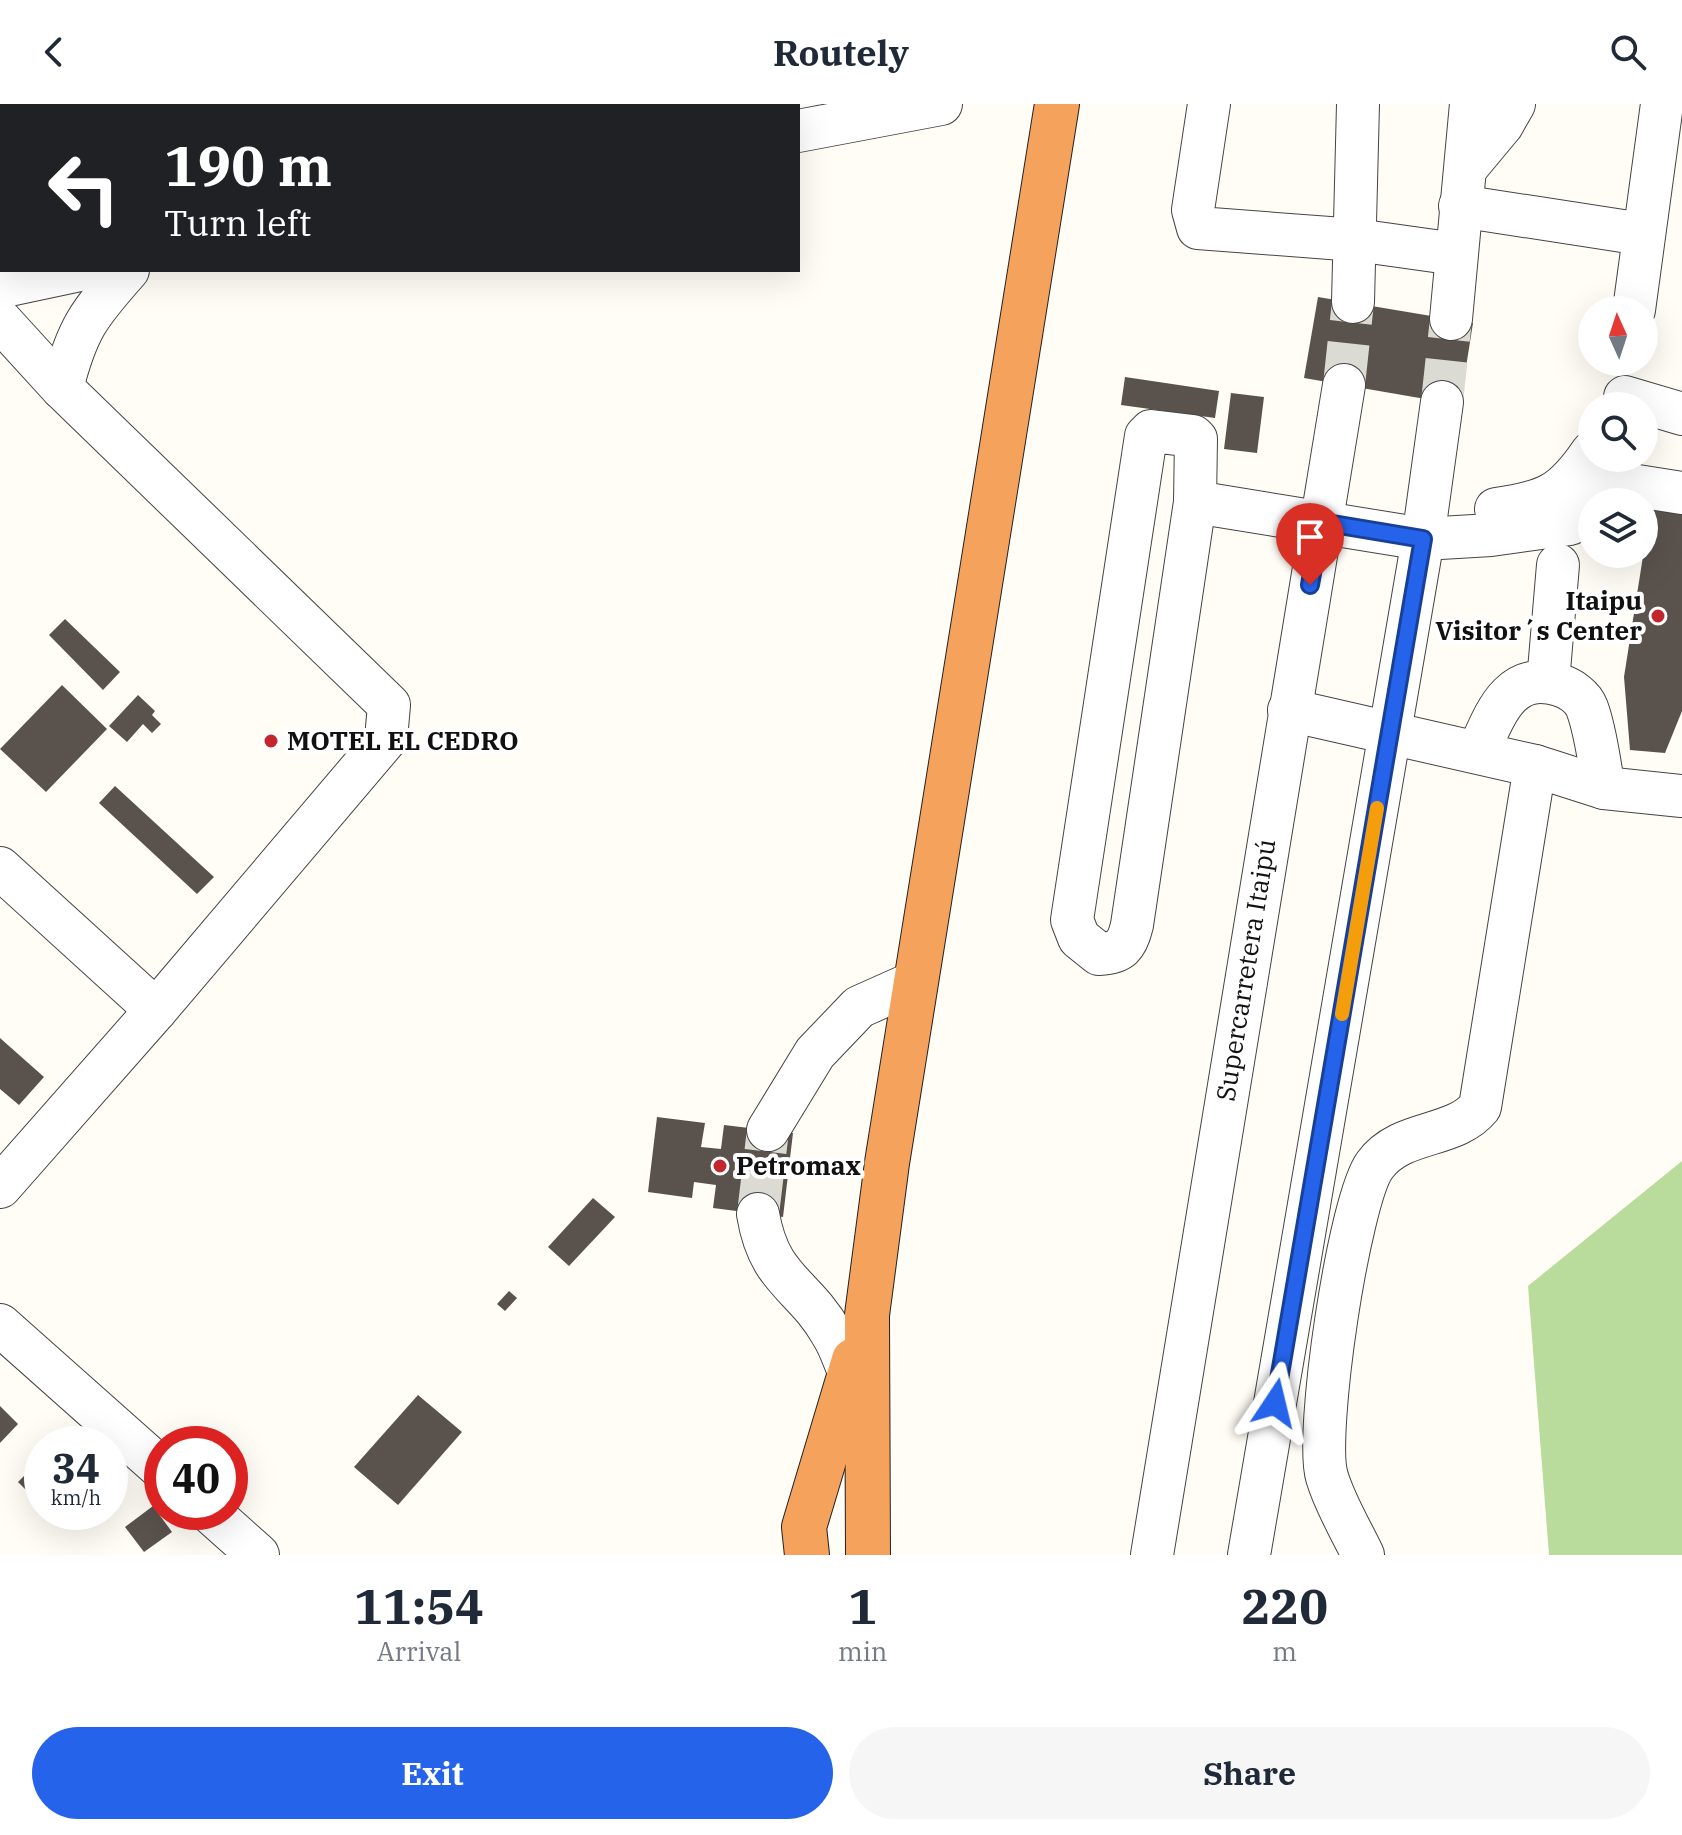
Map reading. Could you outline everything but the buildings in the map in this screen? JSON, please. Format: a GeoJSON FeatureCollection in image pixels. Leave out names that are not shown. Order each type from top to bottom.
{"type":"FeatureCollection","features":[{"type":"Feature","properties":{"kind":"highway"},"geometry":{"type":"LineString","coordinates":[[807,1555],[804,1527],[867,1315],[915,982],[1057,104]]}},
{"type":"Feature","properties":{"kind":"highway"},"geometry":{"type":"LineString","coordinates":[[867,1315],[868,1555]]}},
{"type":"Feature","properties":{"kind":"street"},"geometry":{"type":"LineString","coordinates":[[1209,104],[1193,210],[1198,228],[1356,240],[1456,254]]}},
{"type":"Feature","properties":{"kind":"street"},"geometry":{"type":"LineString","coordinates":[[1339,104],[1358,155]]}},
{"type":"Feature","properties":{"kind":"street"},"geometry":{"type":"LineString","coordinates":[[1353,302],[1358,104]]}},
{"type":"Feature","properties":{"kind":"street"},"geometry":{"type":"LineString","coordinates":[[1451,319],[1471,104]]}},
{"type":"Feature","properties":{"kind":"street"},"geometry":{"type":"LineString","coordinates":[[1464,186],[1514,104]]}},
{"type":"Feature","properties":{"kind":"street"},"geometry":{"type":"LineString","coordinates":[[1635,296],[1662,104]]}},
{"type":"Feature","properties":{"kind":"street"},"geometry":{"type":"LineString","coordinates":[[800,131],[916,106]]}},
{"type":"Feature","properties":{"kind":"street"},"geometry":{"type":"LineString","coordinates":[[1464,186],[1642,234]]}},
{"type":"Feature","properties":{"kind":"street"},"geometry":{"type":"LineString","coordinates":[[0,287],[71,272]]}},
{"type":"Feature","properties":{"kind":"street"},"geometry":{"type":"LineString","coordinates":[[62,388],[80,330],[93,308],[126,272]]}},
{"type":"Feature","properties":{"kind":"street"},"geometry":{"type":"LineString","coordinates":[[0,320],[62,388],[389,705],[386,739],[156,1010],[0,1187]]}},
{"type":"Feature","properties":{"kind":"street","name":"Supercarretera Itaipú"},"geometry":{"type":"LineString","coordinates":[[1152,1555],[1344,385]]}},
{"type":"Feature","properties":{"kind":"street"},"geometry":{"type":"LineString","coordinates":[[1249,1555],[1390,733],[1442,402]]}},
{"type":"Feature","properties":{"kind":"street"},"geometry":{"type":"LineString","coordinates":[[1151,431],[1193,436],[1196,439],[1195,502],[1132,925],[1128,942],[1122,948],[1116,953],[1099,954],[1079,938],[1072,920],[1146,436],[1151,431]]}},
{"type":"Feature","properties":{"kind":"street"},"geometry":{"type":"LineString","coordinates":[[1424,524],[1537,504],[1558,492],[1576,475],[1682,493]]}},
{"type":"Feature","properties":{"kind":"street"},"geometry":{"type":"LineString","coordinates":[[1195,502],[1321,522],[1424,524],[1491,535],[1570,524],[1605,480]]}},
{"type":"Feature","properties":{"kind":"street"},"geometry":{"type":"LineString","coordinates":[[1548,682],[1558,565]]}},
{"type":"Feature","properties":{"kind":"street"},"geometry":{"type":"LineString","coordinates":[[1478,752],[1499,707],[1521,684],[1548,682],[1569,688],[1587,704],[1604,788]]}},
{"type":"Feature","properties":{"kind":"street"},"geometry":{"type":"LineString","coordinates":[[1289,710],[1535,766],[1604,788],[1682,796]]}},
{"type":"Feature","properties":{"kind":"street"},"geometry":{"type":"LineString","coordinates":[[1363,1555],[1326,1476],[1321,1431],[1352,1229],[1358,1202],[1375,1165],[1399,1144],[1471,1118],[1480,1107],[1535,766]]}},
{"type":"Feature","properties":{"kind":"street"},"geometry":{"type":"LineString","coordinates":[[0,868],[156,1010]]}},
{"type":"Feature","properties":{"kind":"street"},"geometry":{"type":"LineString","coordinates":[[768,1130],[815,1053],[859,1007],[915,982]]}},
{"type":"Feature","properties":{"kind":"street"},"geometry":{"type":"LineString","coordinates":[[758,1214],[763,1241],[777,1271],[832,1334],[850,1374]]}},
{"type":"Feature","properties":{"kind":"street"},"geometry":{"type":"LineString","coordinates":[[0,1325],[144,1453]]}},
{"type":"Feature","properties":{"kind":"street"},"geometry":{"type":"LineString","coordinates":[[230,1530],[258,1555]]}},
{"type":"Feature","properties":{"kind":"green space"},"geometry":{"type":"Polygon","coordinates":[[[1682,1161],[1682,1555],[1549,1555],[1528,1286],[1682,1161]]]}},
{"type":"Feature","properties":{"kind":"tunnel"},"geometry":{"type":"LineString","coordinates":[[1344,385],[1353,302]]}},
{"type":"Feature","properties":{"kind":"tunnel"},"geometry":{"type":"LineString","coordinates":[[1442,402],[1451,319]]}},
{"type":"Feature","properties":{"kind":"tunnel"},"geometry":{"type":"LineString","coordinates":[[758,1214],[768,1130]]}},
{"type":"Feature","properties":{"kind":"slow traffic"},"geometry":{"type":"LineString","coordinates":[[1342,1014],[1377,808]]}},
{"type":"Feature","properties":{"kind":"place","name":"Itaipu Visitor´s Center"},"geometry":{"type":"Point","coordinates":[1658,616]}},
{"type":"Feature","properties":{"kind":"place","name":"MOTEL EL CEDRO"},"geometry":{"type":"Point","coordinates":[271,741]}},
{"type":"Feature","properties":{"kind":"place","name":"Petromax"},"geometry":{"type":"Point","coordinates":[720,1166]}},
{"type":"Feature","properties":{"kind":"route"},"geometry":{"type":"LineString","coordinates":[[1275,1403],[1423,539],[1321,522],[1310,585]]}}]}
